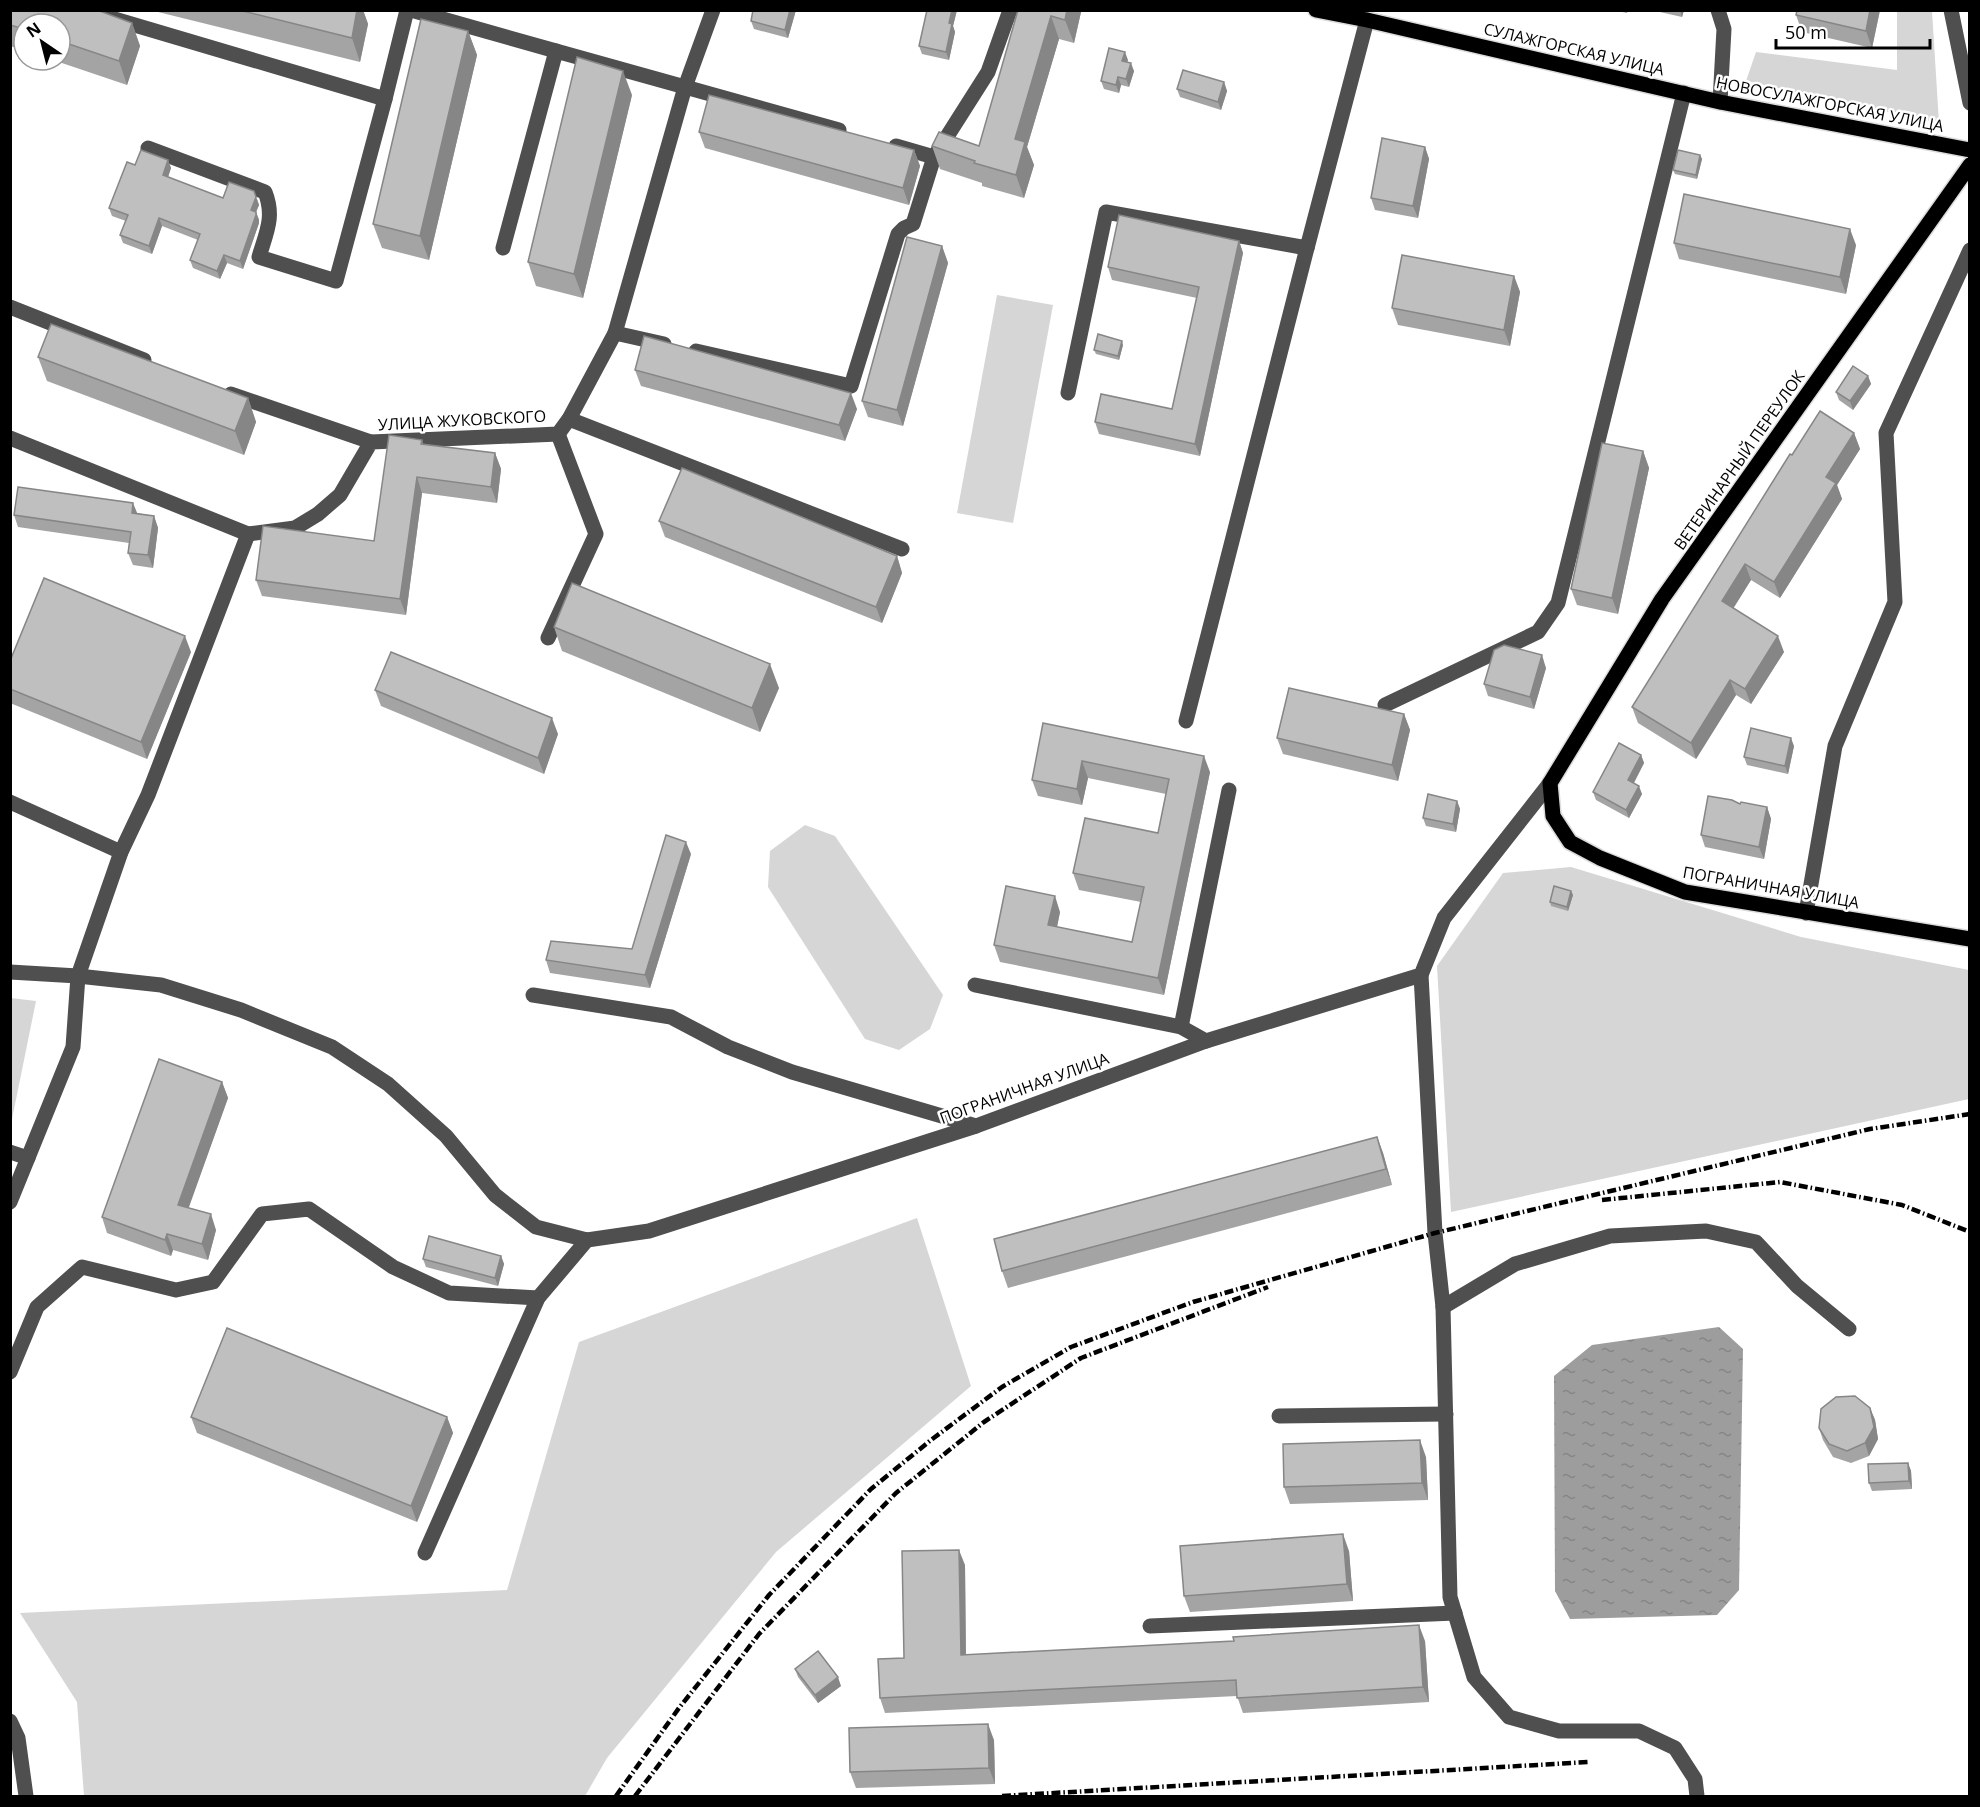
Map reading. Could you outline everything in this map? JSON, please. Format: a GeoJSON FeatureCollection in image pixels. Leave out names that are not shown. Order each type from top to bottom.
{"type":"FeatureCollection","features":[{"type":"Feature","properties":{"kind":"main road","name":"СУЛАЖГОРСКАЯ УЛИЦА"},"geometry":{"type":"LineString","coordinates":[[1316,10],[1684,93]]}},
{"type":"Feature","properties":{"kind":"main road","name":"НОВОСУЛАЖГОРСКАЯ УЛИЦА"},"geometry":{"type":"LineString","coordinates":[[1684,93],[1970,150]]}},
{"type":"Feature","properties":{"kind":"main road","name":"ВЕТЕРИНАРНЫЙ ПЕРЕУЛОК"},"geometry":{"type":"LineString","coordinates":[[1550,783],[1662,599],[1970,165]]}},
{"type":"Feature","properties":{"kind":"main road","name":"ПОГРАНИЧНАЯ УЛИЦА"},"geometry":{"type":"LineString","coordinates":[[1550,783],[1552,816],[1570,842],[1600,858],[1685,892],[1970,939]]}},
{"type":"Feature","properties":{"kind":"street"},"geometry":{"type":"LineString","coordinates":[[84,10],[385,99]]}},
{"type":"Feature","properties":{"kind":"street"},"geometry":{"type":"LineString","coordinates":[[148,148],[264,192],[270,206],[270,220],[259,257],[336,281],[409,10],[855,135]]}},
{"type":"Feature","properties":{"kind":"street","name":"УЛИЦА ЖУКОВСКОГО"},"geometry":{"type":"LineString","coordinates":[[10,438],[248,534],[295,528],[318,514],[340,495],[371,442],[558,434],[569,419],[615,333],[685,87],[713,10]]}},
{"type":"Feature","properties":{"kind":"street"},"geometry":{"type":"LineString","coordinates":[[615,333],[851,386],[898,234],[913,224],[934,157],[988,72],[1010,10]]}},
{"type":"Feature","properties":{"kind":"street"},"geometry":{"type":"LineString","coordinates":[[1718,10],[1724,29],[1720,102]]}},
{"type":"Feature","properties":{"kind":"street"},"geometry":{"type":"LineString","coordinates":[[1951,10],[1970,103]]}},
{"type":"Feature","properties":{"kind":"street"},"geometry":{"type":"LineString","coordinates":[[1186,721],[1367,20]]}},
{"type":"Feature","properties":{"kind":"street"},"geometry":{"type":"LineString","coordinates":[[503,248],[556,51]]}},
{"type":"Feature","properties":{"kind":"street"},"geometry":{"type":"LineString","coordinates":[[1385,705],[1538,632],[1558,603],[1684,93]]}},
{"type":"Feature","properties":{"kind":"street"},"geometry":{"type":"LineString","coordinates":[[877,141],[934,157]]}},
{"type":"Feature","properties":{"kind":"street"},"geometry":{"type":"LineString","coordinates":[[1068,393],[1106,212],[1307,248]]}},
{"type":"Feature","properties":{"kind":"street"},"geometry":{"type":"LineString","coordinates":[[1806,913],[1835,746],[1895,602],[1886,433],[1970,250]]}},
{"type":"Feature","properties":{"kind":"street"},"geometry":{"type":"LineString","coordinates":[[10,307],[160,366]]}},
{"type":"Feature","properties":{"kind":"street"},"geometry":{"type":"LineString","coordinates":[[213,387],[371,442]]}},
{"type":"Feature","properties":{"kind":"street"},"geometry":{"type":"LineString","coordinates":[[569,419],[902,549]]}},
{"type":"Feature","properties":{"kind":"street"},"geometry":{"type":"LineString","coordinates":[[548,638],[596,534],[558,434]]}},
{"type":"Feature","properties":{"kind":"street"},"geometry":{"type":"LineString","coordinates":[[10,1202],[73,1047],[78,976],[121,852],[148,795],[248,534]]}},
{"type":"Feature","properties":{"kind":"street"},"geometry":{"type":"LineString","coordinates":[[1550,783],[1444,918],[1421,975],[1435,1233],[1443,1307],[1450,1597],[1474,1677],[1509,1717],[1559,1731],[1639,1731],[1675,1748],[1695,1779],[1696,1797]]}},
{"type":"Feature","properties":{"kind":"street"},"geometry":{"type":"LineString","coordinates":[[1181,1027],[1229,790]]}},
{"type":"Feature","properties":{"kind":"street"},"geometry":{"type":"LineString","coordinates":[[10,802],[121,852]]}},
{"type":"Feature","properties":{"kind":"street","name":"ПОГРАНИЧНАЯ УЛИЦА"},"geometry":{"type":"LineString","coordinates":[[10,972],[78,976],[161,986],[241,1010],[332,1047],[388,1084],[446,1136],[495,1195],[536,1227],[587,1240],[649,1231],[976,1126],[1206,1041],[1421,975]]}},
{"type":"Feature","properties":{"kind":"street"},"geometry":{"type":"LineString","coordinates":[[975,985],[1181,1027],[1206,1041]]}},
{"type":"Feature","properties":{"kind":"street"},"geometry":{"type":"LineString","coordinates":[[532,995],[671,1017],[728,1047],[792,1072],[976,1126]]}},
{"type":"Feature","properties":{"kind":"street"},"geometry":{"type":"LineString","coordinates":[[10,1152],[28,1158]]}},
{"type":"Feature","properties":{"kind":"street"},"geometry":{"type":"LineString","coordinates":[[10,1372],[37,1306],[82,1267],[176,1290],[213,1282],[262,1214],[309,1209],[393,1267],[449,1293],[538,1298]]}},
{"type":"Feature","properties":{"kind":"street"},"geometry":{"type":"LineString","coordinates":[[1443,1307],[1515,1264],[1610,1236],[1706,1231],[1756,1242],[1797,1286],[1849,1329]]}},
{"type":"Feature","properties":{"kind":"street"},"geometry":{"type":"LineString","coordinates":[[424,1553],[538,1298],[587,1240]]}},
{"type":"Feature","properties":{"kind":"street"},"geometry":{"type":"LineString","coordinates":[[1280,1416],[1446,1414]]}},
{"type":"Feature","properties":{"kind":"street"},"geometry":{"type":"LineString","coordinates":[[1150,1626],[1455,1613]]}},
{"type":"Feature","properties":{"kind":"street"},"geometry":{"type":"LineString","coordinates":[[10,1721],[18,1738],[26,1797]]}},
{"type":"Feature","properties":{"kind":"shaded area"},"geometry":{"type":"Polygon","coordinates":[[[1897,11],[1932,11],[1939,123],[1746,81],[1756,52],[1897,70],[1897,11]]]}},
{"type":"Feature","properties":{"kind":"shaded area"},"geometry":{"type":"Polygon","coordinates":[[[997,295],[1053,305],[1013,523],[957,513],[997,295]]]}},
{"type":"Feature","properties":{"kind":"shaded area"},"geometry":{"type":"Polygon","coordinates":[[[805,825],[835,836],[943,995],[930,1029],[899,1050],[865,1039],[768,887],[770,851],[805,825]]]}},
{"type":"Feature","properties":{"kind":"shaded area"},"geometry":{"type":"Polygon","coordinates":[[[1571,867],[1801,937],[1969,970],[1969,1099],[1451,1212],[1437,966],[1503,873],[1571,867]]]}},
{"type":"Feature","properties":{"kind":"shaded area"},"geometry":{"type":"Polygon","coordinates":[[[10,998],[36,1001],[11,1124],[10,998]]]}},
{"type":"Feature","properties":{"kind":"shaded area"},"geometry":{"type":"Polygon","coordinates":[[[917,1218],[971,1386],[776,1552],[607,1758],[585,1796],[84,1796],[77,1702],[20,1613],[507,1590],[579,1342],[917,1218]]]}},
{"type":"Feature","properties":{"kind":"water"},"geometry":{"type":"Polygon","coordinates":[[[1719,1327],[1743,1349],[1739,1590],[1717,1615],[1570,1619],[1555,1591],[1554,1376],[1592,1345],[1719,1327]]]}},
{"type":"Feature","properties":{"kind":"building"},"geometry":{"type":"Polygon","coordinates":[[[10,10],[97,10],[132,23],[119,61],[72,45],[72,12],[12,12],[12,26],[10,25],[10,10]]]}},
{"type":"Feature","properties":{"kind":"building"},"geometry":{"type":"Polygon","coordinates":[[[239,10],[357,10],[352,38],[239,10]]]}},
{"type":"Feature","properties":{"kind":"building"},"geometry":{"type":"Polygon","coordinates":[[[753,10],[790,10],[785,30],[751,21],[753,10]]]}},
{"type":"Feature","properties":{"kind":"building"},"geometry":{"type":"Polygon","coordinates":[[[927,10],[952,10],[949,23],[952,24],[946,52],[919,46],[927,10]]]}},
{"type":"Feature","properties":{"kind":"building"},"geometry":{"type":"Polygon","coordinates":[[[1018,10],[1067,10],[1065,20],[1051,16],[1015,139],[1025,142],[1016,175],[974,163],[975,161],[932,146],[939,132],[979,146],[1018,10]]]}},
{"type":"Feature","properties":{"kind":"building"},"geometry":{"type":"Polygon","coordinates":[[[1797,10],[1870,10],[1866,31],[1796,15],[1797,10]]]}},
{"type":"Feature","properties":{"kind":"building"},"geometry":{"type":"Polygon","coordinates":[[[421,19],[468,31],[420,236],[373,224],[421,19]]]}},
{"type":"Feature","properties":{"kind":"building"},"geometry":{"type":"Polygon","coordinates":[[[1109,48],[1125,52],[1122,61],[1131,63],[1126,79],[1118,77],[1116,85],[1101,81],[1109,48]]]}},
{"type":"Feature","properties":{"kind":"building"},"geometry":{"type":"Polygon","coordinates":[[[577,57],[623,71],[574,274],[528,262],[577,57]]]}},
{"type":"Feature","properties":{"kind":"building"},"geometry":{"type":"Polygon","coordinates":[[[1183,70],[1224,82],[1218,102],[1177,89],[1183,70]]]}},
{"type":"Feature","properties":{"kind":"building"},"geometry":{"type":"Polygon","coordinates":[[[709,95],[914,150],[903,188],[699,132],[709,95]]]}},
{"type":"Feature","properties":{"kind":"building"},"geometry":{"type":"Polygon","coordinates":[[[1382,138],[1425,147],[1413,206],[1371,198],[1382,138]]]}},
{"type":"Feature","properties":{"kind":"building"},"geometry":{"type":"Polygon","coordinates":[[[141,150],[168,160],[163,175],[223,198],[229,182],[254,191],[256,197],[251,210],[256,212],[256,215],[240,261],[224,255],[217,271],[190,260],[200,234],[159,218],[149,246],[120,235],[128,215],[109,208],[127,162],[135,165],[141,150]]]}},
{"type":"Feature","properties":{"kind":"building"},"geometry":{"type":"Polygon","coordinates":[[[1678,150],[1700,155],[1696,175],[1673,170],[1678,150]]]}},
{"type":"Feature","properties":{"kind":"building"},"geometry":{"type":"Polygon","coordinates":[[[1684,194],[1850,229],[1840,277],[1674,243],[1684,194]]]}},
{"type":"Feature","properties":{"kind":"building"},"geometry":{"type":"Polygon","coordinates":[[[1119,215],[1239,241],[1195,444],[1095,422],[1101,394],[1172,409],[1199,287],[1108,267],[1119,215]]]}},
{"type":"Feature","properties":{"kind":"building"},"geometry":{"type":"Polygon","coordinates":[[[907,237],[942,246],[897,410],[862,401],[907,237]]]}},
{"type":"Feature","properties":{"kind":"building"},"geometry":{"type":"Polygon","coordinates":[[[1402,255],[1514,276],[1504,330],[1392,308],[1402,255]]]}},
{"type":"Feature","properties":{"kind":"building"},"geometry":{"type":"Polygon","coordinates":[[[51,324],[248,398],[235,431],[38,357],[51,324]]]}},
{"type":"Feature","properties":{"kind":"building"},"geometry":{"type":"Polygon","coordinates":[[[1098,334],[1122,341],[1118,356],[1094,350],[1098,334]]]}},
{"type":"Feature","properties":{"kind":"building"},"geometry":{"type":"Polygon","coordinates":[[[644,336],[851,393],[839,425],[635,370],[644,336]]]}},
{"type":"Feature","properties":{"kind":"building"},"geometry":{"type":"Polygon","coordinates":[[[1853,366],[1868,376],[1850,401],[1836,392],[1853,366]]]}},
{"type":"Feature","properties":{"kind":"building"},"geometry":{"type":"Polygon","coordinates":[[[1820,411],[1854,433],[1826,477],[1836,483],[1774,582],[1745,564],[1722,601],[1778,636],[1745,689],[1730,680],[1691,743],[1632,707],[1790,454],[1792,455],[1820,411]]]}},
{"type":"Feature","properties":{"kind":"building"},"geometry":{"type":"Polygon","coordinates":[[[389,435],[422,440],[421,444],[495,453],[491,487],[417,477],[400,599],[256,580],[263,526],[374,541],[389,435]]]}},
{"type":"Feature","properties":{"kind":"building"},"geometry":{"type":"Polygon","coordinates":[[[1602,443],[1643,451],[1612,598],[1571,589],[1602,443]]]}},
{"type":"Feature","properties":{"kind":"building"},"geometry":{"type":"Polygon","coordinates":[[[682,468],[897,556],[876,607],[659,521],[682,468]]]}},
{"type":"Feature","properties":{"kind":"building"},"geometry":{"type":"Polygon","coordinates":[[[18,487],[133,503],[132,513],[154,516],[148,555],[128,553],[131,532],[14,515],[18,487]]]}},
{"type":"Feature","properties":{"kind":"building"},"geometry":{"type":"Polygon","coordinates":[[[44,578],[185,636],[141,742],[10,689],[10,661],[44,578]]]}},
{"type":"Feature","properties":{"kind":"building"},"geometry":{"type":"Polygon","coordinates":[[[572,583],[770,664],[752,708],[554,627],[572,583]]]}},
{"type":"Feature","properties":{"kind":"building"},"geometry":{"type":"Polygon","coordinates":[[[1504,645],[1542,655],[1530,697],[1484,684],[1494,650],[1504,645]]]}},
{"type":"Feature","properties":{"kind":"building"},"geometry":{"type":"Polygon","coordinates":[[[391,652],[552,718],[538,758],[375,690],[391,652]]]}},
{"type":"Feature","properties":{"kind":"building"},"geometry":{"type":"Polygon","coordinates":[[[1289,688],[1404,714],[1392,765],[1277,738],[1289,688]]]}},
{"type":"Feature","properties":{"kind":"building"},"geometry":{"type":"Polygon","coordinates":[[[1043,723],[1204,756],[1158,978],[994,945],[1006,886],[1055,896],[1048,925],[1132,942],[1144,887],[1073,873],[1085,818],[1158,833],[1169,779],[1082,761],[1077,789],[1032,780],[1043,723]]]}},
{"type":"Feature","properties":{"kind":"building"},"geometry":{"type":"Polygon","coordinates":[[[1751,728],[1791,738],[1785,766],[1744,757],[1751,728]]]}},
{"type":"Feature","properties":{"kind":"building"},"geometry":{"type":"Polygon","coordinates":[[[1619,743],[1641,755],[1628,780],[1639,786],[1626,810],[1593,792],[1619,743]]]}},
{"type":"Feature","properties":{"kind":"building"},"geometry":{"type":"Polygon","coordinates":[[[1428,794],[1457,801],[1453,824],[1423,818],[1428,794]]]}},
{"type":"Feature","properties":{"kind":"building"},"geometry":{"type":"Polygon","coordinates":[[[1708,796],[1732,800],[1740,804],[1741,802],[1767,807],[1759,847],[1701,835],[1708,796]]]}},
{"type":"Feature","properties":{"kind":"building"},"geometry":{"type":"Polygon","coordinates":[[[666,835],[686,842],[645,975],[546,960],[551,941],[632,949],[666,835]]]}},
{"type":"Feature","properties":{"kind":"building"},"geometry":{"type":"Polygon","coordinates":[[[1554,886],[1571,891],[1567,907],[1550,902],[1554,886]]]}},
{"type":"Feature","properties":{"kind":"building"},"geometry":{"type":"Polygon","coordinates":[[[159,1059],[222,1082],[178,1205],[211,1214],[202,1244],[167,1234],[165,1240],[102,1217],[159,1059]]]}},
{"type":"Feature","properties":{"kind":"building"},"geometry":{"type":"Polygon","coordinates":[[[1377,1137],[1386,1169],[1002,1271],[994,1239],[1377,1137]]]}},
{"type":"Feature","properties":{"kind":"building"},"geometry":{"type":"Polygon","coordinates":[[[429,1236],[501,1256],[495,1278],[423,1259],[429,1236]]]}},
{"type":"Feature","properties":{"kind":"building"},"geometry":{"type":"Polygon","coordinates":[[[227,1328],[447,1417],[411,1506],[191,1417],[227,1328]]]}},
{"type":"Feature","properties":{"kind":"building"},"geometry":{"type":"Polygon","coordinates":[[[1855,1396],[1870,1408],[1874,1427],[1865,1443],[1847,1451],[1829,1444],[1819,1428],[1821,1409],[1836,1397],[1855,1396]]]}},
{"type":"Feature","properties":{"kind":"building"},"geometry":{"type":"Polygon","coordinates":[[[1420,1440],[1422,1483],[1284,1487],[1283,1444],[1420,1440]]]}},
{"type":"Feature","properties":{"kind":"building"},"geometry":{"type":"Polygon","coordinates":[[[1908,1463],[1909,1481],[1869,1483],[1868,1464],[1908,1463]]]}},
{"type":"Feature","properties":{"kind":"building"},"geometry":{"type":"Polygon","coordinates":[[[1343,1534],[1347,1584],[1184,1596],[1180,1546],[1343,1534]]]}},
{"type":"Feature","properties":{"kind":"building"},"geometry":{"type":"Polygon","coordinates":[[[959,1550],[961,1655],[1234,1641],[1233,1637],[1419,1625],[1423,1687],[1237,1698],[1236,1680],[880,1698],[878,1659],[904,1658],[902,1551],[959,1550]]]}},
{"type":"Feature","properties":{"kind":"building"},"geometry":{"type":"Polygon","coordinates":[[[818,1651],[838,1677],[815,1695],[795,1669],[818,1651]]]}},
{"type":"Feature","properties":{"kind":"building"},"geometry":{"type":"Polygon","coordinates":[[[988,1724],[989,1768],[850,1772],[849,1728],[988,1724]]]}},
{"type":"Feature","properties":{"kind":"railway"},"geometry":{"type":"LineString","coordinates":[[616,1796],[679,1708],[769,1595],[871,1489],[931,1440],[1002,1387],[1071,1347],[1193,1302],[1435,1233],[1870,1129],[1970,1114]]}},
{"type":"Feature","properties":{"kind":"railway"},"geometry":{"type":"LineString","coordinates":[[1602,1200],[1780,1182],[1902,1205],[1970,1232]]}},
{"type":"Feature","properties":{"kind":"railway"},"geometry":{"type":"LineString","coordinates":[[635,1796],[759,1634],[896,1493],[984,1422],[1081,1358],[1268,1287]]}},
{"type":"Feature","properties":{"kind":"railway"},"geometry":{"type":"LineString","coordinates":[[1002,1796],[1588,1762]]}}]}
